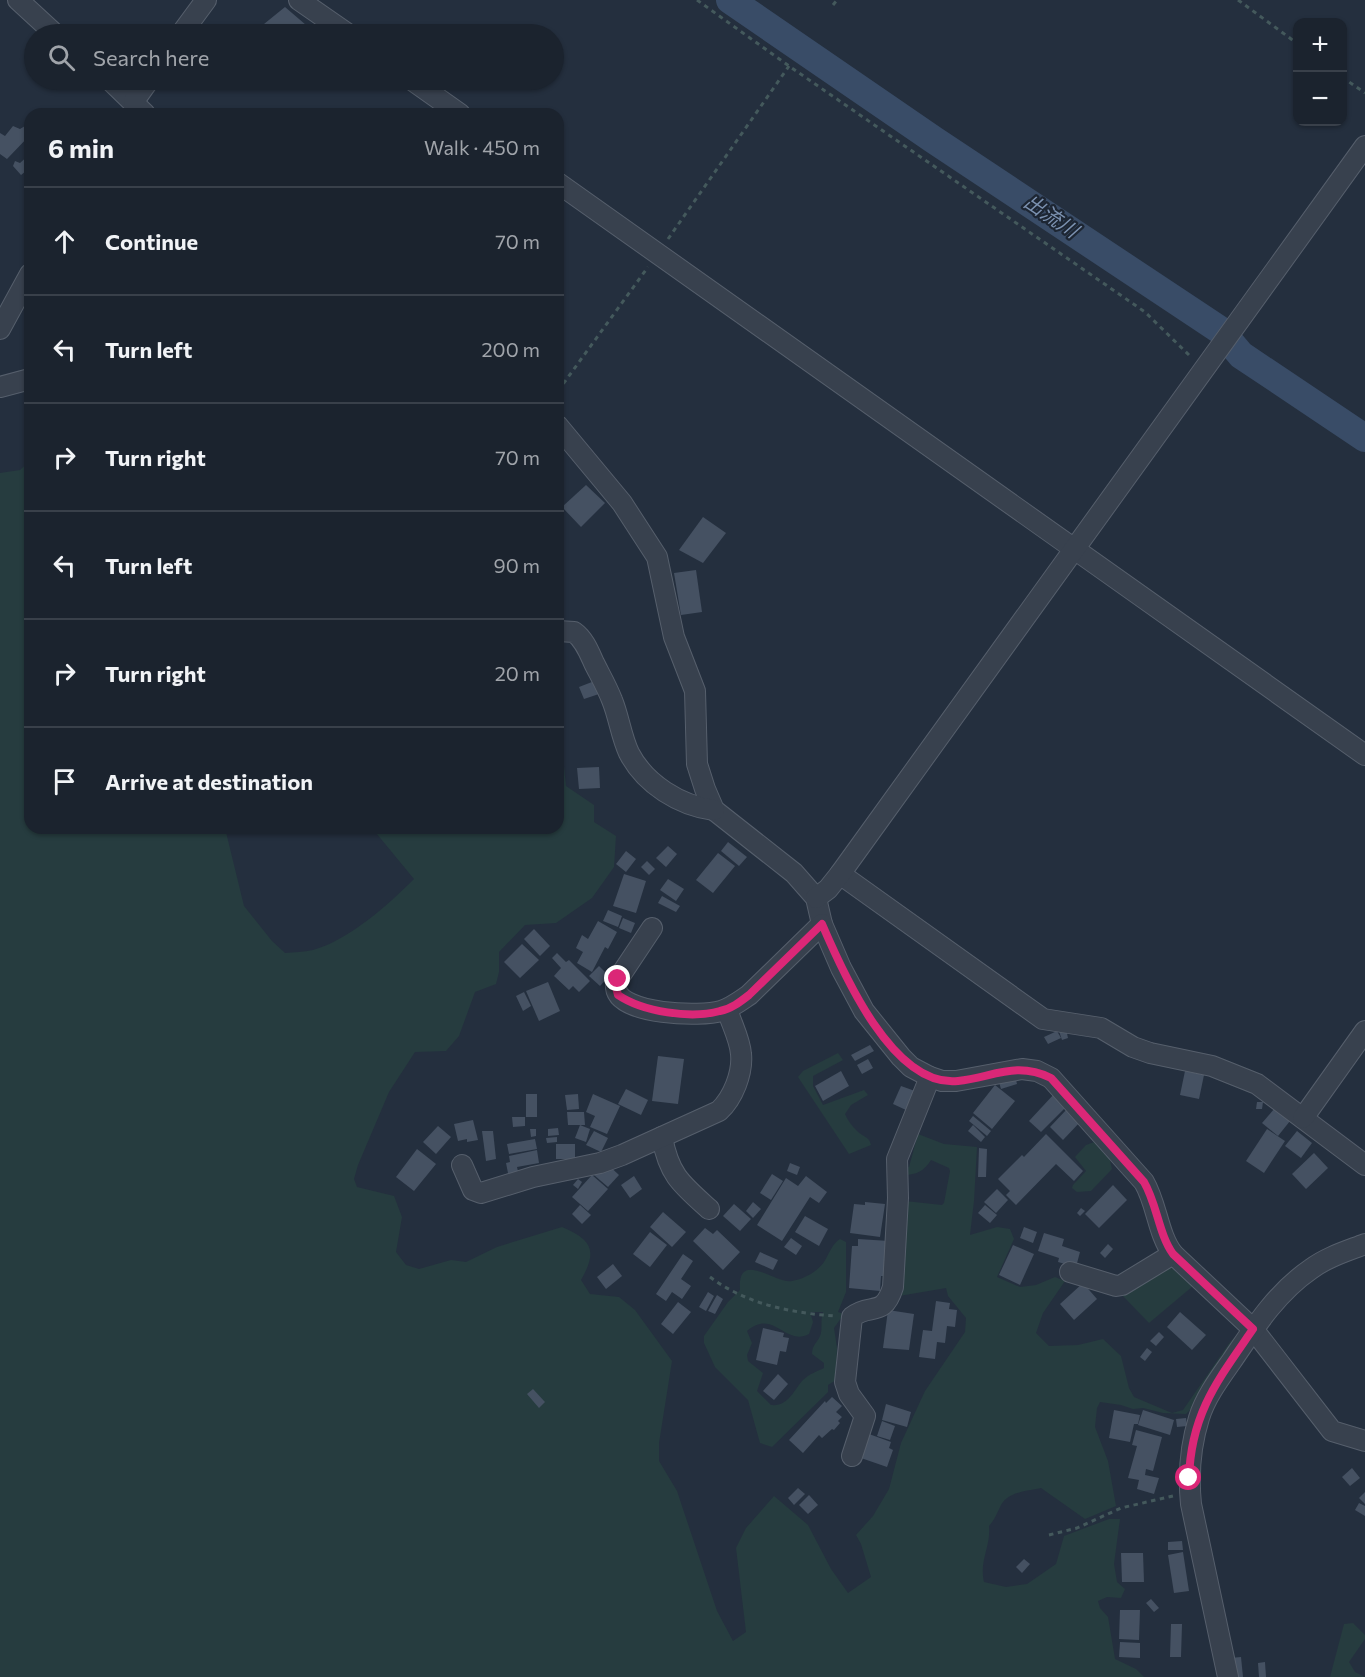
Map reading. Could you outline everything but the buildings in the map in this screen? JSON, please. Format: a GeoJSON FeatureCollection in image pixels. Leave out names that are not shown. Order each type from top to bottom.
{"type":"FeatureCollection","features":[{"type":"Feature","properties":{"kind":"street"},"geometry":{"type":"LineString","coordinates":[[18,0],[44,24]]}},
{"type":"Feature","properties":{"kind":"street"},"geometry":{"type":"LineString","coordinates":[[188,24],[206,0]]}},
{"type":"Feature","properties":{"kind":"street"},"geometry":{"type":"LineString","coordinates":[[299,0],[334,24]]}},
{"type":"Feature","properties":{"kind":"street"},"geometry":{"type":"LineString","coordinates":[[120,90],[139,108],[145,90]]}},
{"type":"Feature","properties":{"kind":"street"},"geometry":{"type":"LineString","coordinates":[[426,90],[452,108]]}},
{"type":"Feature","properties":{"kind":"street"},"geometry":{"type":"LineString","coordinates":[[816,898],[828,889],[840,874],[1076,550],[1249,304],[1365,146]]}},
{"type":"Feature","properties":{"kind":"street"},"geometry":{"type":"LineString","coordinates":[[564,187],[1365,755]]}},
{"type":"Feature","properties":{"kind":"street"},"geometry":{"type":"LineString","coordinates":[[0,329],[24,285]]}},
{"type":"Feature","properties":{"kind":"street"},"geometry":{"type":"LineString","coordinates":[[0,387],[24,381]]}},
{"type":"Feature","properties":{"kind":"street"},"geometry":{"type":"LineString","coordinates":[[564,433],[622,503],[657,557],[674,637],[695,690],[697,764],[714,810]]}},
{"type":"Feature","properties":{"kind":"street"},"geometry":{"type":"LineString","coordinates":[[564,631],[574,632],[583,642],[613,700],[629,752],[640,769],[657,787],[695,806],[714,810],[794,873],[816,898],[822,924],[841,968],[864,1011],[901,1057],[911,1067],[942,1081],[956,1081],[1023,1069],[1037,1071],[1051,1078],[1144,1182],[1154,1201],[1166,1243],[1173,1254],[1253,1329],[1332,1431],[1365,1441]]}},
{"type":"Feature","properties":{"kind":"street"},"geometry":{"type":"LineString","coordinates":[[840,874],[1043,1019],[1101,1028],[1133,1047],[1150,1053],[1212,1066],[1257,1084],[1365,1165]]}},
{"type":"Feature","properties":{"kind":"street"},"geometry":{"type":"LineString","coordinates":[[652,928],[618,979],[616,987],[618,995],[643,1008],[655,1011],[704,1014],[727,1009],[749,995],[822,924]]}},
{"type":"Feature","properties":{"kind":"street"},"geometry":{"type":"LineString","coordinates":[[462,1165],[473,1190],[481,1193],[550,1172],[600,1163],[719,1111],[730,1097],[739,1074],[741,1053],[727,1009]]}},
{"type":"Feature","properties":{"kind":"street"},"geometry":{"type":"LineString","coordinates":[[1303,1118],[1365,1031]]}},
{"type":"Feature","properties":{"kind":"street"},"geometry":{"type":"LineString","coordinates":[[852,1456],[865,1416],[849,1394],[845,1382],[852,1317],[858,1312],[876,1310],[884,1305],[893,1287],[898,1198],[897,1160],[930,1077]]}},
{"type":"Feature","properties":{"kind":"street"},"geometry":{"type":"LineString","coordinates":[[662,1137],[665,1153],[673,1173],[679,1182],[709,1209]]}},
{"type":"Feature","properties":{"kind":"street"},"geometry":{"type":"LineString","coordinates":[[1228,1677],[1190,1492],[1189,1457],[1199,1416],[1216,1384],[1253,1329],[1293,1282],[1313,1267],[1365,1244]]}},
{"type":"Feature","properties":{"kind":"street"},"geometry":{"type":"LineString","coordinates":[[1070,1272],[1122,1286],[1173,1254]]}},
{"type":"Feature","properties":{"kind":"path"},"geometry":{"type":"LineString","coordinates":[[697,0],[1145,312],[1205,366]]}},
{"type":"Feature","properties":{"kind":"path"},"geometry":{"type":"LineString","coordinates":[[833,5],[837,0]]}},
{"type":"Feature","properties":{"kind":"path"},"geometry":{"type":"LineString","coordinates":[[1238,0],[1293,40]]}},
{"type":"Feature","properties":{"kind":"path"},"geometry":{"type":"LineString","coordinates":[[564,383],[658,254],[789,66]]}},
{"type":"Feature","properties":{"kind":"path"},"geometry":{"type":"LineString","coordinates":[[1347,80],[1365,93]]}},
{"type":"Feature","properties":{"kind":"path"},"geometry":{"type":"LineString","coordinates":[[710,1277],[741,1295],[786,1311],[852,1317]]}},
{"type":"Feature","properties":{"kind":"path"},"geometry":{"type":"LineString","coordinates":[[1049,1535],[1077,1528],[1121,1508],[1190,1492]]}},
{"type":"Feature","properties":{"kind":"green space"},"geometry":{"type":"Polygon","coordinates":[[[24,466],[24,834],[226,834],[244,906],[272,941],[285,953],[310,951],[327,945],[354,930],[414,879],[377,834],[564,834],[564,766],[566,786],[594,805],[594,822],[616,836],[614,867],[592,898],[556,923],[525,925],[499,952],[499,972],[496,984],[475,992],[459,1036],[446,1051],[415,1052],[389,1092],[354,1179],[357,1187],[394,1196],[402,1217],[396,1252],[406,1265],[419,1269],[451,1260],[466,1262],[497,1247],[562,1227],[586,1242],[590,1253],[589,1261],[581,1280],[590,1294],[619,1297],[635,1310],[672,1361],[659,1443],[659,1461],[677,1491],[717,1611],[733,1641],[746,1632],[736,1548],[746,1528],[774,1496],[808,1525],[831,1569],[848,1593],[871,1577],[856,1535],[873,1516],[889,1489],[901,1443],[925,1391],[965,1332],[966,1318],[948,1296],[946,1288],[899,1296],[905,1201],[942,1205],[950,1171],[949,1168],[931,1160],[920,1171],[904,1175],[904,1168],[909,1167],[918,1134],[944,1144],[977,1147],[970,1235],[997,1227],[1010,1229],[1014,1239],[997,1277],[1020,1287],[1036,1285],[1055,1277],[1065,1281],[1043,1313],[1036,1333],[1049,1346],[1078,1345],[1103,1339],[1121,1356],[1129,1388],[1134,1397],[1172,1413],[1183,1410],[1230,1342],[1237,1338],[1186,1414],[1163,1413],[1143,1408],[1133,1409],[1100,1402],[1095,1427],[1108,1461],[1116,1506],[1085,1519],[1041,1488],[1019,1492],[1004,1500],[989,1526],[983,1567],[984,1582],[1006,1587],[1027,1584],[1056,1564],[1064,1536],[1109,1519],[1120,1519],[1114,1564],[1117,1582],[1125,1589],[1121,1598],[1107,1597],[1098,1601],[1100,1608],[1108,1617],[1115,1659],[1136,1669],[1144,1677],[0,1677],[0,473],[20,470],[24,466]]]}},
{"type":"Feature","properties":{"kind":"green space"},"geometry":{"type":"Polygon","coordinates":[[[838,1053],[843,1060],[813,1076],[813,1086],[823,1105],[864,1090],[868,1095],[851,1105],[845,1114],[871,1145],[849,1154],[798,1077],[803,1071],[838,1053]]]}},
{"type":"Feature","properties":{"kind":"green space"},"geometry":{"type":"Polygon","coordinates":[[[1097,1141],[1109,1156],[1112,1169],[1091,1191],[1077,1192],[1072,1188],[1073,1185],[1086,1171],[1075,1157],[1086,1145],[1097,1141]]]}},
{"type":"Feature","properties":{"kind":"green space"},"geometry":{"type":"Polygon","coordinates":[[[840,1239],[846,1242],[846,1292],[838,1312],[844,1314],[834,1328],[837,1348],[836,1380],[828,1385],[828,1392],[772,1447],[760,1443],[748,1400],[715,1367],[704,1343],[704,1336],[728,1302],[740,1290],[741,1278],[745,1271],[759,1271],[785,1281],[801,1279],[821,1266],[840,1239]],[[810,1312],[813,1322],[809,1334],[801,1337],[765,1324],[756,1325],[747,1331],[752,1343],[747,1355],[748,1361],[763,1373],[757,1391],[771,1405],[786,1401],[805,1378],[824,1368],[824,1363],[812,1354],[821,1333],[823,1312],[810,1312]]]}},
{"type":"Feature","properties":{"kind":"green space"},"geometry":{"type":"Polygon","coordinates":[[[1166,1263],[1193,1286],[1149,1323],[1122,1295],[1166,1263]]]}},
{"type":"Feature","properties":{"kind":"green space"},"geometry":{"type":"Polygon","coordinates":[[[1353,1623],[1365,1635],[1365,1639],[1349,1662],[1355,1672],[1365,1677],[1330,1677],[1344,1624],[1353,1623]]]}},
{"type":"Feature","properties":{"kind":"waterway","name":"出流川"},"geometry":{"type":"LineString","coordinates":[[730,0],[934,140],[1220,330],[1241,355],[1365,438]]}},
{"type":"Feature","properties":{"kind":"route"},"geometry":{"type":"LineString","coordinates":[[618,979],[616,987],[618,995],[643,1008],[655,1011],[704,1014],[721,1011],[736,1005],[749,995],[822,924],[841,968],[864,1011],[911,1067],[942,1081],[956,1081],[1023,1069],[1037,1071],[1051,1078],[1144,1182],[1154,1201],[1168,1248],[1253,1329],[1216,1384],[1199,1416],[1189,1457],[1189,1478]]}}]}
